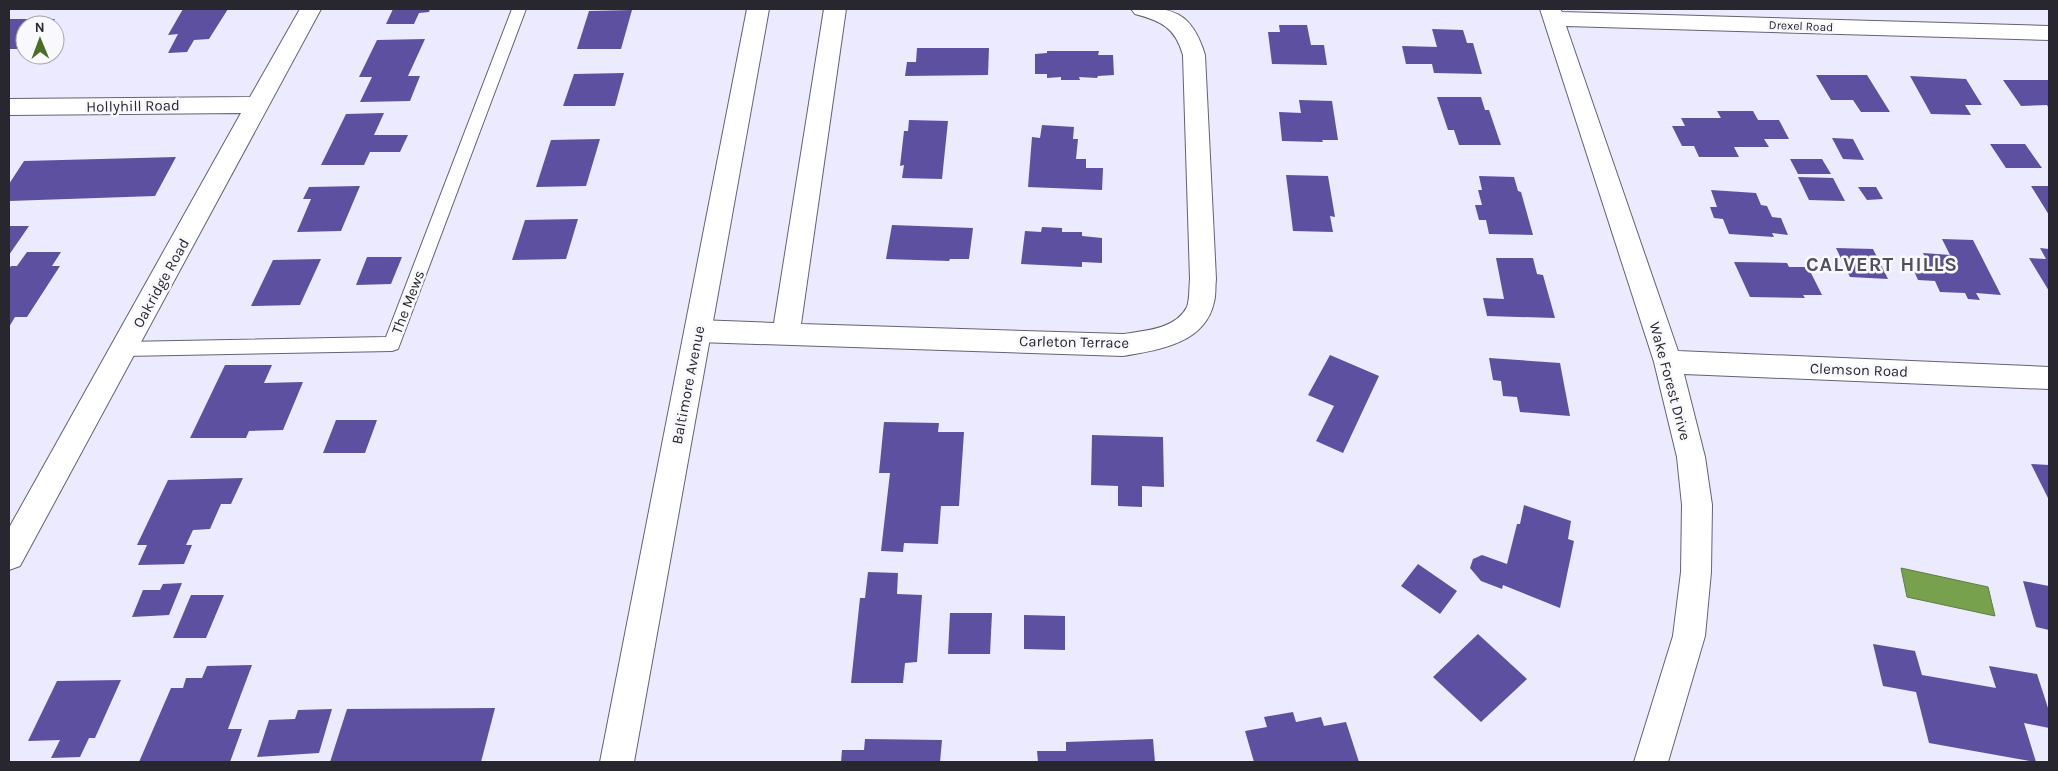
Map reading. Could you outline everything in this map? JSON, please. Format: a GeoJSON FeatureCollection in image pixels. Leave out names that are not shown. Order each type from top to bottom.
{"type":"FeatureCollection","features":[{"type":"Feature","properties":{"kind":"street","name":"Oakridge Road"},"geometry":{"type":"LineString","coordinates":[[9,556],[310,9]]}},
{"type":"Feature","properties":{"kind":"street","name":"Baltimore Avenue"},"geometry":{"type":"LineString","coordinates":[[617,762],[758,9]]}},
{"type":"Feature","properties":{"kind":"street"},"geometry":{"type":"LineString","coordinates":[[786,333],[835,9]]}},
{"type":"Feature","properties":{"kind":"street","name":"Carleton Terrace"},"geometry":{"type":"LineString","coordinates":[[698,331],[1123,345],[1162,339],[1187,327],[1200,306],[1203,279],[1194,55],[1190,40],[1170,18],[1142,9]]}},
{"type":"Feature","properties":{"kind":"street","name":"Drexel Road"},"geometry":{"type":"LineString","coordinates":[[1551,14],[2049,33]]}},
{"type":"Feature","properties":{"kind":"street","name":"Wake Forest Drive"},"geometry":{"type":"LineString","coordinates":[[1551,14],[1668,362],[1691,457],[1697,505],[1696,572],[1689,636],[1651,762]]}},
{"type":"Feature","properties":{"kind":"street","name":"Hollyhill Road"},"geometry":{"type":"LineString","coordinates":[[9,107],[258,105]]}},
{"type":"Feature","properties":{"kind":"street","name":"Clemson Road"},"geometry":{"type":"LineString","coordinates":[[1668,362],[2049,378]]}},
{"type":"Feature","properties":{"kind":"lane","name":"The Mews"},"geometry":{"type":"LineString","coordinates":[[124,350],[392,344],[519,9]]}},
{"type":"Feature","properties":{"kind":"shaded area"},"geometry":{"type":"Polygon","coordinates":[[[1901,568],[1988,587],[1995,616],[1907,597],[1901,568]]]}},
{"type":"Feature","properties":{"kind":"building"},"geometry":{"type":"Polygon","coordinates":[[[183,9],[228,9],[209,39],[194,40],[187,52],[168,53],[178,34],[168,35],[183,9]]]}},
{"type":"Feature","properties":{"kind":"building"},"geometry":{"type":"Polygon","coordinates":[[[393,9],[430,9],[429,12],[419,13],[414,24],[386,24],[393,9]]]}},
{"type":"Feature","properties":{"kind":"building"},"geometry":{"type":"Polygon","coordinates":[[[632,10],[621,49],[577,49],[589,11],[632,10]]]}},
{"type":"Feature","properties":{"kind":"building"},"geometry":{"type":"Polygon","coordinates":[[[9,19],[15,19],[15,49],[9,49],[9,19]]]}},
{"type":"Feature","properties":{"kind":"building"},"geometry":{"type":"Polygon","coordinates":[[[1279,25],[1307,25],[1311,45],[1324,45],[1327,65],[1272,64],[1268,32],[1280,32],[1279,25]]]}},
{"type":"Feature","properties":{"kind":"building"},"geometry":{"type":"Polygon","coordinates":[[[1432,29],[1463,30],[1467,43],[1473,43],[1482,74],[1434,73],[1432,64],[1406,64],[1402,46],[1437,47],[1432,29]]]}},
{"type":"Feature","properties":{"kind":"building"},"geometry":{"type":"Polygon","coordinates":[[[425,39],[408,76],[420,76],[410,101],[360,102],[372,77],[359,77],[377,40],[425,39]]]}},
{"type":"Feature","properties":{"kind":"building"},"geometry":{"type":"Polygon","coordinates":[[[917,48],[989,48],[988,75],[905,76],[907,62],[916,62],[917,48]]]}},
{"type":"Feature","properties":{"kind":"building"},"geometry":{"type":"Polygon","coordinates":[[[1047,51],[1099,51],[1098,55],[1113,55],[1114,75],[1098,76],[1097,78],[1079,77],[1080,80],[1061,80],[1061,77],[1047,78],[1047,74],[1035,74],[1035,54],[1047,53],[1047,51]]]}},
{"type":"Feature","properties":{"kind":"building"},"geometry":{"type":"Polygon","coordinates":[[[624,73],[615,106],[563,106],[574,74],[624,73]]]}},
{"type":"Feature","properties":{"kind":"building"},"geometry":{"type":"Polygon","coordinates":[[[1816,75],[1867,75],[1890,112],[1861,112],[1853,100],[1831,100],[1816,75]]]}},
{"type":"Feature","properties":{"kind":"building"},"geometry":{"type":"Polygon","coordinates":[[[1910,76],[1966,79],[1982,105],[1965,105],[1971,115],[1931,114],[1910,76]]]}},
{"type":"Feature","properties":{"kind":"building"},"geometry":{"type":"Polygon","coordinates":[[[2003,80],[2049,80],[2049,109],[2047,105],[2021,106],[2003,80]]]}},
{"type":"Feature","properties":{"kind":"building"},"geometry":{"type":"Polygon","coordinates":[[[1437,97],[1481,97],[1485,110],[1489,110],[1501,145],[1459,145],[1454,130],[1448,130],[1437,97]]]}},
{"type":"Feature","properties":{"kind":"building"},"geometry":{"type":"Polygon","coordinates":[[[1299,100],[1332,101],[1338,140],[1322,140],[1323,142],[1282,141],[1279,112],[1301,113],[1299,100]]]}},
{"type":"Feature","properties":{"kind":"building"},"geometry":{"type":"Polygon","coordinates":[[[1717,111],[1753,111],[1758,120],[1779,120],[1789,139],[1764,139],[1769,147],[1734,147],[1739,157],[1699,157],[1694,146],[1682,146],[1672,126],[1685,126],[1681,118],[1721,118],[1717,111]]]}},
{"type":"Feature","properties":{"kind":"building"},"geometry":{"type":"Polygon","coordinates":[[[384,113],[374,135],[408,135],[400,152],[370,152],[364,165],[321,165],[346,114],[384,113]]]}},
{"type":"Feature","properties":{"kind":"building"},"geometry":{"type":"Polygon","coordinates":[[[909,120],[948,121],[942,179],[902,178],[904,165],[900,166],[904,131],[908,131],[909,120]]]}},
{"type":"Feature","properties":{"kind":"building"},"geometry":{"type":"Polygon","coordinates":[[[1042,125],[1074,127],[1073,139],[1078,139],[1076,159],[1086,159],[1086,168],[1103,168],[1102,190],[1028,187],[1032,137],[1040,138],[1042,125]]]}},
{"type":"Feature","properties":{"kind":"building"},"geometry":{"type":"Polygon","coordinates":[[[1832,138],[1853,139],[1864,160],[1843,159],[1832,138]]]}},
{"type":"Feature","properties":{"kind":"building"},"geometry":{"type":"Polygon","coordinates":[[[600,139],[586,186],[536,187],[551,140],[600,139]]]}},
{"type":"Feature","properties":{"kind":"building"},"geometry":{"type":"Polygon","coordinates":[[[1990,144],[2025,144],[2042,168],[2006,168],[1990,144]]]}},
{"type":"Feature","properties":{"kind":"building"},"geometry":{"type":"Polygon","coordinates":[[[176,157],[155,196],[9,201],[9,184],[24,161],[176,157]]]}},
{"type":"Feature","properties":{"kind":"building"},"geometry":{"type":"Polygon","coordinates":[[[1790,159],[1822,159],[1831,174],[1798,174],[1790,159]]]}},
{"type":"Feature","properties":{"kind":"building"},"geometry":{"type":"Polygon","coordinates":[[[1286,175],[1328,176],[1335,217],[1330,216],[1333,232],[1293,231],[1286,175]]]}},
{"type":"Feature","properties":{"kind":"building"},"geometry":{"type":"Polygon","coordinates":[[[1479,176],[1514,177],[1518,191],[1521,192],[1533,235],[1489,234],[1486,220],[1479,220],[1475,205],[1482,205],[1478,190],[1482,190],[1479,176]]]}},
{"type":"Feature","properties":{"kind":"building"},"geometry":{"type":"Polygon","coordinates":[[[1798,177],[1833,178],[1845,201],[1809,200],[1798,177]]]}},
{"type":"Feature","properties":{"kind":"building"},"geometry":{"type":"Polygon","coordinates":[[[360,186],[341,231],[297,232],[311,199],[303,199],[309,187],[360,186]]]}},
{"type":"Feature","properties":{"kind":"building"},"geometry":{"type":"Polygon","coordinates":[[[2031,186],[2049,186],[2049,215],[2031,186]]]}},
{"type":"Feature","properties":{"kind":"building"},"geometry":{"type":"Polygon","coordinates":[[[1858,187],[1876,187],[1883,199],[1867,200],[1858,187]]]}},
{"type":"Feature","properties":{"kind":"building"},"geometry":{"type":"Polygon","coordinates":[[[1711,190],[1756,193],[1761,205],[1767,206],[1772,217],[1781,218],[1788,235],[1772,233],[1774,237],[1729,234],[1723,219],[1714,218],[1710,207],[1717,207],[1711,190]]]}},
{"type":"Feature","properties":{"kind":"building"},"geometry":{"type":"Polygon","coordinates":[[[578,219],[566,259],[512,260],[525,220],[578,219]]]}},
{"type":"Feature","properties":{"kind":"building"},"geometry":{"type":"Polygon","coordinates":[[[892,225],[973,228],[969,259],[950,259],[949,261],[886,259],[892,225]]]}},
{"type":"Feature","properties":{"kind":"building"},"geometry":{"type":"Polygon","coordinates":[[[9,226],[29,226],[9,255],[9,226]]]}},
{"type":"Feature","properties":{"kind":"building"},"geometry":{"type":"Polygon","coordinates":[[[1042,227],[1062,228],[1062,232],[1082,232],[1082,236],[1102,238],[1102,263],[1082,262],[1082,267],[1021,264],[1025,231],[1041,232],[1042,227]]]}},
{"type":"Feature","properties":{"kind":"building"},"geometry":{"type":"Polygon","coordinates":[[[1942,239],[1973,240],[2001,295],[1976,293],[1980,300],[1968,299],[1965,293],[1940,292],[1935,281],[1918,280],[1908,258],[1926,259],[1923,253],[1950,255],[1942,239]]]}},
{"type":"Feature","properties":{"kind":"building"},"geometry":{"type":"Polygon","coordinates":[[[1836,248],[1873,249],[1888,279],[1850,277],[1836,248]]]}},
{"type":"Feature","properties":{"kind":"building"},"geometry":{"type":"Polygon","coordinates":[[[2040,248],[2049,249],[2049,291],[2029,258],[2046,259],[2040,248]]]}},
{"type":"Feature","properties":{"kind":"building"},"geometry":{"type":"Polygon","coordinates":[[[27,252],[61,252],[52,266],[60,266],[27,317],[15,317],[9,327],[9,269],[11,266],[17,266],[27,252]]]}},
{"type":"Feature","properties":{"kind":"building"},"geometry":{"type":"Polygon","coordinates":[[[367,257],[402,257],[391,284],[356,285],[367,257]]]}},
{"type":"Feature","properties":{"kind":"building"},"geometry":{"type":"Polygon","coordinates":[[[1496,258],[1533,258],[1537,274],[1543,275],[1555,318],[1487,316],[1483,298],[1504,299],[1496,258]]]}},
{"type":"Feature","properties":{"kind":"building"},"geometry":{"type":"Polygon","coordinates":[[[321,259],[300,305],[251,306],[273,260],[321,259]]]}},
{"type":"Feature","properties":{"kind":"building"},"geometry":{"type":"Polygon","coordinates":[[[1734,262],[1787,263],[1789,267],[1808,267],[1822,295],[1803,295],[1805,298],[1750,297],[1734,262]]]}},
{"type":"Feature","properties":{"kind":"building"},"geometry":{"type":"Polygon","coordinates":[[[1330,355],[1379,376],[1343,453],[1316,441],[1334,406],[1308,395],[1330,355]]]}},
{"type":"Feature","properties":{"kind":"building"},"geometry":{"type":"Polygon","coordinates":[[[1489,358],[1560,363],[1570,416],[1520,412],[1517,397],[1503,396],[1501,381],[1493,380],[1489,358]]]}},
{"type":"Feature","properties":{"kind":"building"},"geometry":{"type":"Polygon","coordinates":[[[225,365],[272,365],[264,383],[303,382],[283,430],[249,431],[246,438],[190,438],[225,365]]]}},
{"type":"Feature","properties":{"kind":"building"},"geometry":{"type":"Polygon","coordinates":[[[336,420],[377,420],[365,453],[323,453],[336,420]]]}},
{"type":"Feature","properties":{"kind":"building"},"geometry":{"type":"Polygon","coordinates":[[[884,422],[939,423],[938,432],[964,432],[959,506],[941,506],[938,544],[904,543],[903,552],[881,551],[890,473],[879,473],[884,422]]]}},
{"type":"Feature","properties":{"kind":"building"},"geometry":{"type":"Polygon","coordinates":[[[1092,435],[1163,437],[1164,487],[1142,486],[1142,507],[1118,506],[1118,486],[1091,485],[1092,435]]]}},
{"type":"Feature","properties":{"kind":"building"},"geometry":{"type":"Polygon","coordinates":[[[2031,464],[2049,465],[2049,500],[2031,464]]]}},
{"type":"Feature","properties":{"kind":"building"},"geometry":{"type":"Polygon","coordinates":[[[243,478],[231,504],[221,504],[210,529],[193,530],[186,545],[192,545],[184,564],[138,565],[147,545],[137,545],[168,480],[243,478]]]}},
{"type":"Feature","properties":{"kind":"building"},"geometry":{"type":"Polygon","coordinates":[[[1524,505],[1571,521],[1568,539],[1574,541],[1560,608],[1503,585],[1502,589],[1481,581],[1470,568],[1473,559],[1482,555],[1507,564],[1524,505]]]}},
{"type":"Feature","properties":{"kind":"building"},"geometry":{"type":"Polygon","coordinates":[[[1418,564],[1457,591],[1440,614],[1401,586],[1418,564]]]}},
{"type":"Feature","properties":{"kind":"building"},"geometry":{"type":"Polygon","coordinates":[[[868,572],[898,573],[897,594],[922,595],[917,662],[905,663],[903,683],[851,683],[860,598],[865,598],[868,572]]]}},
{"type":"Feature","properties":{"kind":"building"},"geometry":{"type":"Polygon","coordinates":[[[2023,581],[2049,586],[2049,630],[2036,627],[2023,581]]]}},
{"type":"Feature","properties":{"kind":"building"},"geometry":{"type":"Polygon","coordinates":[[[182,583],[169,615],[132,617],[143,590],[160,590],[163,584],[182,583]]]}},
{"type":"Feature","properties":{"kind":"building"},"geometry":{"type":"Polygon","coordinates":[[[191,595],[224,595],[206,638],[173,638],[191,595]]]}},
{"type":"Feature","properties":{"kind":"building"},"geometry":{"type":"Polygon","coordinates":[[[950,613],[992,613],[990,654],[948,654],[950,613]]]}},
{"type":"Feature","properties":{"kind":"building"},"geometry":{"type":"Polygon","coordinates":[[[1024,615],[1065,616],[1065,650],[1024,649],[1024,615]]]}},
{"type":"Feature","properties":{"kind":"building"},"geometry":{"type":"Polygon","coordinates":[[[1478,634],[1527,679],[1481,722],[1433,677],[1478,634]]]}},
{"type":"Feature","properties":{"kind":"building"},"geometry":{"type":"Polygon","coordinates":[[[1873,644],[1915,651],[1922,675],[1996,688],[1989,666],[2037,674],[2049,711],[2049,728],[2024,723],[2036,762],[1929,743],[1916,692],[1883,686],[1873,644]]]}},
{"type":"Feature","properties":{"kind":"building"},"geometry":{"type":"Polygon","coordinates":[[[252,665],[228,729],[242,729],[230,762],[139,762],[171,688],[183,688],[186,678],[202,678],[207,666],[252,665]]]}},
{"type":"Feature","properties":{"kind":"building"},"geometry":{"type":"Polygon","coordinates":[[[121,680],[95,738],[89,738],[80,757],[51,758],[60,740],[28,741],[57,681],[121,680]]]}},
{"type":"Feature","properties":{"kind":"building"},"geometry":{"type":"Polygon","coordinates":[[[495,708],[481,762],[330,762],[347,709],[495,708]]]}},
{"type":"Feature","properties":{"kind":"building"},"geometry":{"type":"Polygon","coordinates":[[[332,709],[319,753],[257,757],[269,720],[295,719],[298,710],[332,709]]]}},
{"type":"Feature","properties":{"kind":"building"},"geometry":{"type":"Polygon","coordinates":[[[1293,712],[1296,722],[1321,717],[1324,726],[1346,722],[1359,762],[1254,762],[1245,731],[1267,727],[1264,717],[1293,712]]]}},
{"type":"Feature","properties":{"kind":"building"},"geometry":{"type":"Polygon","coordinates":[[[865,739],[942,740],[940,762],[841,762],[842,750],[864,750],[865,739]]]}},
{"type":"Feature","properties":{"kind":"building"},"geometry":{"type":"Polygon","coordinates":[[[1153,739],[1155,762],[1038,762],[1037,751],[1066,751],[1066,742],[1153,739]]]}},
{"type":"Feature","properties":{"kind":"district","name":"CALVERT HILLS"},"geometry":{"type":"Point","coordinates":[1882,264]}}]}
